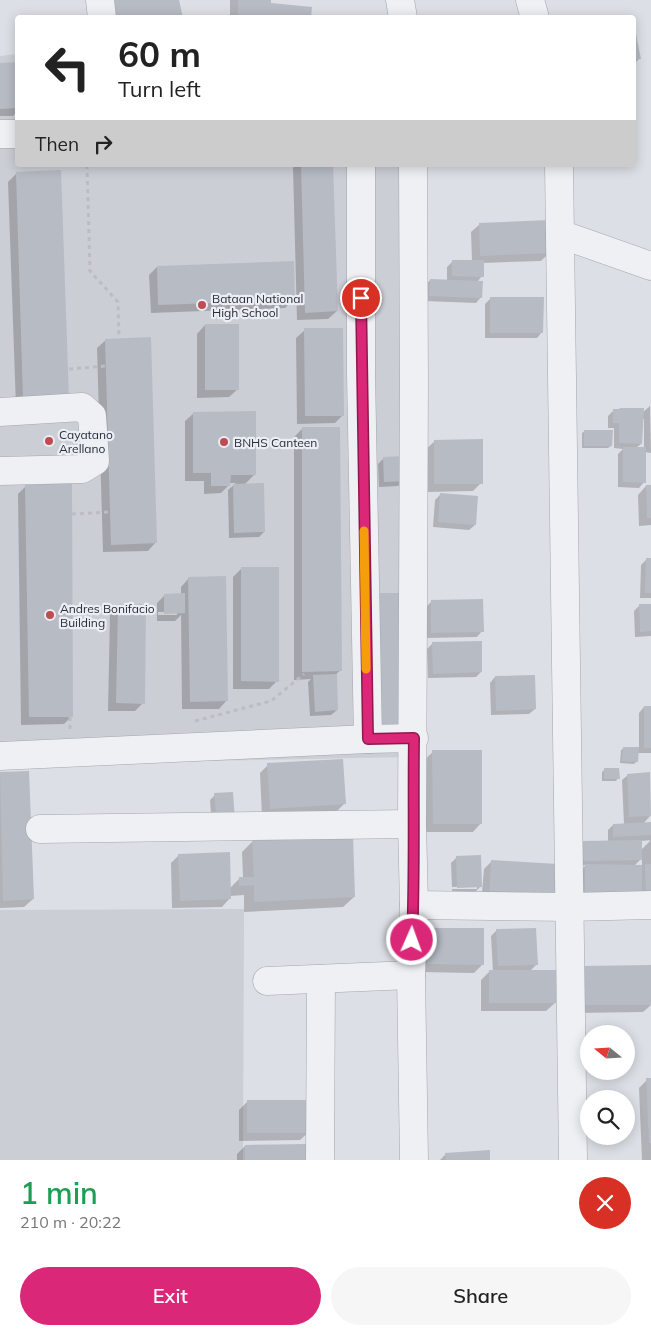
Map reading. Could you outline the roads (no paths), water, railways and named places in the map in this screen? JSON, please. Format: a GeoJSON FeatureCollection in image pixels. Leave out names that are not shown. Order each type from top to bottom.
{"type":"FeatureCollection","features":[{"type":"Feature","properties":{"kind":"street"},"geometry":{"type":"LineString","coordinates":[[100,0],[102,15]]}},
{"type":"Feature","properties":{"kind":"street"},"geometry":{"type":"LineString","coordinates":[[400,0],[402,15]]}},
{"type":"Feature","properties":{"kind":"street"},"geometry":{"type":"LineString","coordinates":[[530,0],[534,15]]}},
{"type":"Feature","properties":{"kind":"street"},"geometry":{"type":"LineString","coordinates":[[0,134],[15,134]]}},
{"type":"Feature","properties":{"kind":"street"},"geometry":{"type":"LineString","coordinates":[[361,167],[361,364],[368,739]]}},
{"type":"Feature","properties":{"kind":"street"},"geometry":{"type":"LineString","coordinates":[[413,167],[414,738],[412,824],[414,905],[411,975],[414,1160]]}},
{"type":"Feature","properties":{"kind":"street"},"geometry":{"type":"LineString","coordinates":[[559,167],[573,1160]]}},
{"type":"Feature","properties":{"kind":"street"},"geometry":{"type":"LineString","coordinates":[[560,234],[651,266]]}},
{"type":"Feature","properties":{"kind":"street"},"geometry":{"type":"LineString","coordinates":[[0,412],[82,407],[92,416],[95,460],[82,469],[0,471]]}},
{"type":"Feature","properties":{"kind":"street"},"geometry":{"type":"LineString","coordinates":[[0,756],[414,738]]}},
{"type":"Feature","properties":{"kind":"street"},"geometry":{"type":"LineString","coordinates":[[40,829],[412,824]]}},
{"type":"Feature","properties":{"kind":"street"},"geometry":{"type":"LineString","coordinates":[[414,905],[651,906]]}},
{"type":"Feature","properties":{"kind":"street"},"geometry":{"type":"LineString","coordinates":[[267,981],[411,975]]}},
{"type":"Feature","properties":{"kind":"street"},"geometry":{"type":"LineString","coordinates":[[320,1160],[322,979]]}},
{"type":"Feature","properties":{"kind":"place","name":"Bataan National High School"},"geometry":{"type":"Point","coordinates":[202,305]}},
{"type":"Feature","properties":{"kind":"place","name":"Cayatano Arellano"},"geometry":{"type":"Point","coordinates":[49,441]}},
{"type":"Feature","properties":{"kind":"place","name":"BNHS Canteen"},"geometry":{"type":"Point","coordinates":[224,442]}},
{"type":"Feature","properties":{"kind":"place","name":"Andres Bonifacio Building"},"geometry":{"type":"Point","coordinates":[50,615]}}]}
